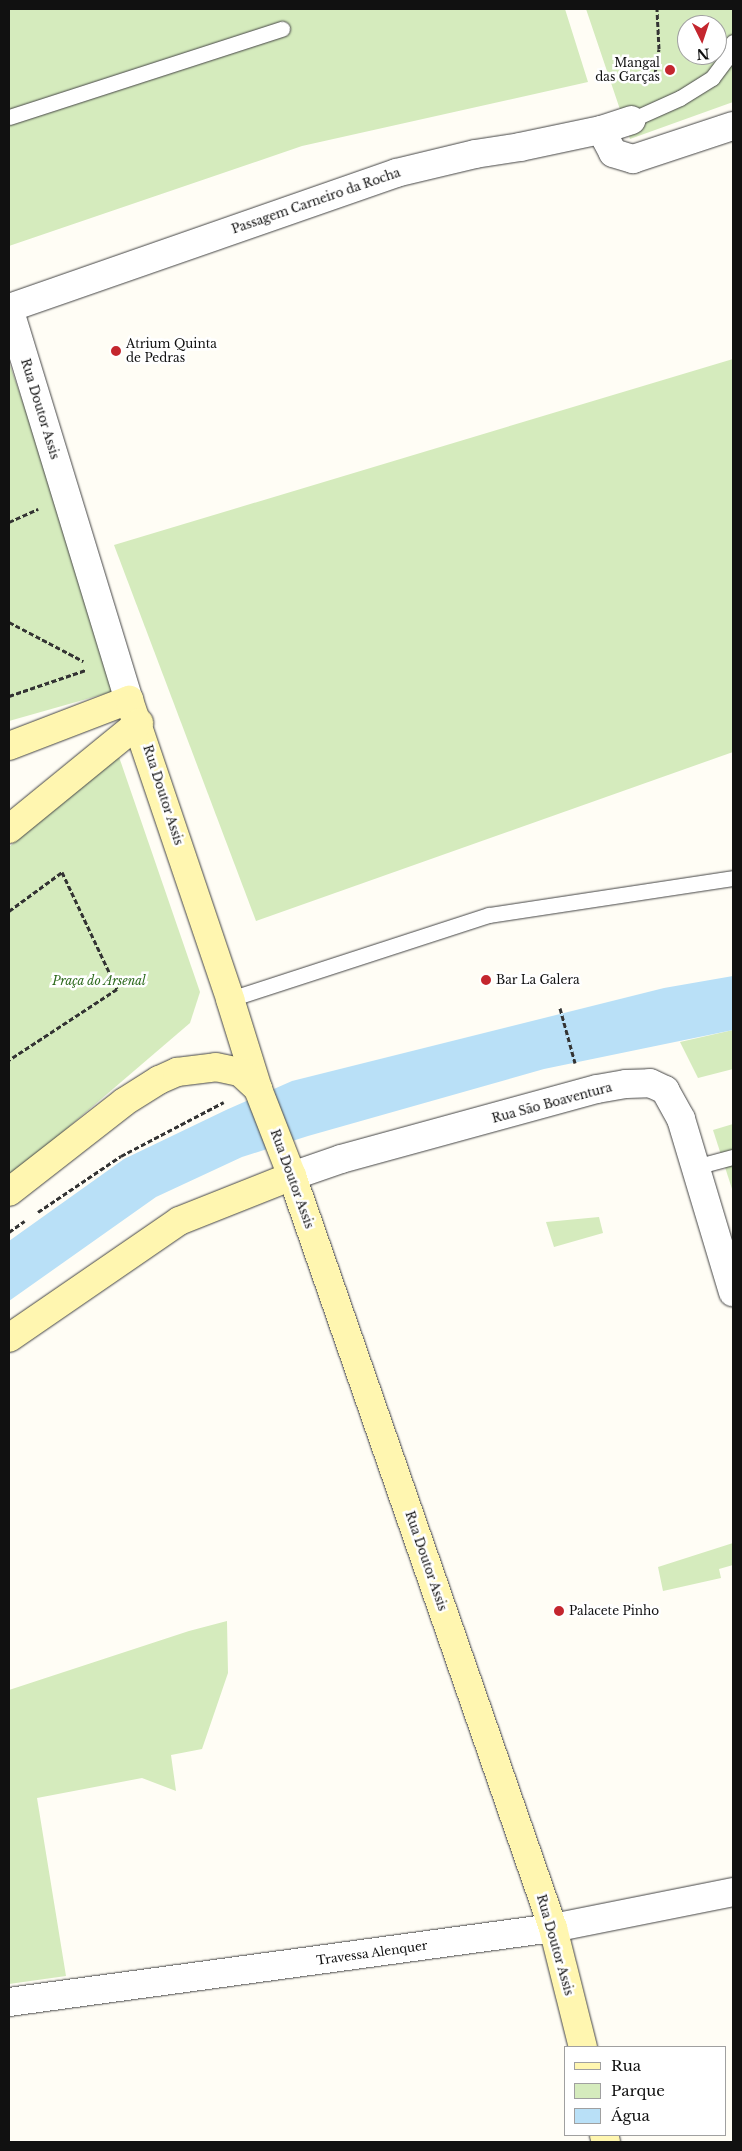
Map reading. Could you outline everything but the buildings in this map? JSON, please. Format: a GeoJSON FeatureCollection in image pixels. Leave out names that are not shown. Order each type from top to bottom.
{"type":"FeatureCollection","features":[{"type":"Feature","properties":{"kind":"street","name":"Passagem Carneiro da Rocha"},"geometry":{"type":"LineString","coordinates":[[9,307],[396,173],[476,154],[520,148],[601,130],[631,120]]}},
{"type":"Feature","properties":{"kind":"street"},"geometry":{"type":"LineString","coordinates":[[601,130],[613,153],[633,159],[733,126]]}},
{"type":"Feature","properties":{"kind":"street","name":"Rua Doutor Assis"},"geometry":{"type":"LineString","coordinates":[[9,307],[131,703],[230,999],[258,1089],[292,1176],[553,1928],[582,2046]]}},
{"type":"Feature","properties":{"kind":"street"},"geometry":{"type":"LineString","coordinates":[[9,746],[131,703]]}},
{"type":"Feature","properties":{"kind":"street"},"geometry":{"type":"LineString","coordinates":[[9,829],[131,703]]}},
{"type":"Feature","properties":{"kind":"street"},"geometry":{"type":"LineString","coordinates":[[9,1192],[124,1102],[168,1076],[193,1069],[216,1067],[240,1072],[258,1089]]}},
{"type":"Feature","properties":{"kind":"street","name":"Rua São Boaventura"},"geometry":{"type":"LineString","coordinates":[[292,1176],[341,1159],[597,1089],[626,1084],[650,1083],[665,1090],[681,1119],[733,1292]]}},
{"type":"Feature","properties":{"kind":"street"},"geometry":{"type":"LineString","coordinates":[[9,1338],[179,1221],[292,1176]]}},
{"type":"Feature","properties":{"kind":"street","name":"Travessa Alenquer"},"geometry":{"type":"LineString","coordinates":[[9,2002],[553,1928],[733,1892]]}},
{"type":"Feature","properties":{"kind":"lane"},"geometry":{"type":"LineString","coordinates":[[9,117],[282,30]]}},
{"type":"Feature","properties":{"kind":"lane"},"geometry":{"type":"LineString","coordinates":[[631,120],[680,98],[712,78],[732,51],[733,42]]}},
{"type":"Feature","properties":{"kind":"lane"},"geometry":{"type":"LineString","coordinates":[[230,999],[489,915],[733,878]]}},
{"type":"Feature","properties":{"kind":"lane"},"geometry":{"type":"LineString","coordinates":[[695,1167],[733,1158]]}},
{"type":"Feature","properties":{"kind":"path"},"geometry":{"type":"LineString","coordinates":[[631,120],[655,74],[659,49],[657,9]]}},
{"type":"Feature","properties":{"kind":"path"},"geometry":{"type":"LineString","coordinates":[[9,522],[38,508],[42,518]]}},
{"type":"Feature","properties":{"kind":"path"},"geometry":{"type":"LineString","coordinates":[[9,622],[86,662]]}},
{"type":"Feature","properties":{"kind":"path"},"geometry":{"type":"LineString","coordinates":[[9,696],[94,667],[131,703]]}},
{"type":"Feature","properties":{"kind":"path"},"geometry":{"type":"LineString","coordinates":[[9,911],[62,872],[117,989],[9,1060]]}},
{"type":"Feature","properties":{"kind":"path"},"geometry":{"type":"LineString","coordinates":[[560,1008],[576,1067]]}},
{"type":"Feature","properties":{"kind":"path"},"geometry":{"type":"LineString","coordinates":[[9,1232],[121,1156],[227,1100]]}},
{"type":"Feature","properties":{"kind":"green space"},"geometry":{"type":"Polygon","coordinates":[[[9,9],[565,9],[588,82],[302,146],[9,246],[9,9]]]}},
{"type":"Feature","properties":{"kind":"green space","name":"Mangal das Garças"},"geometry":{"type":"Polygon","coordinates":[[[586,9],[733,9],[733,102],[630,139],[586,9]]]}},
{"type":"Feature","properties":{"kind":"green space"},"geometry":{"type":"Polygon","coordinates":[[[733,359],[733,752],[256,921],[114,545],[733,359]]]}},
{"type":"Feature","properties":{"kind":"green space"},"geometry":{"type":"Polygon","coordinates":[[[9,362],[122,689],[9,721],[9,362]]]}},
{"type":"Feature","properties":{"kind":"green space","name":"Praça do Arsenal"},"geometry":{"type":"Polygon","coordinates":[[[118,754],[200,992],[190,1023],[9,1178],[9,847],[118,754]]]}},
{"type":"Feature","properties":{"kind":"green space"},"geometry":{"type":"Polygon","coordinates":[[[733,1030],[733,1069],[698,1078],[680,1042],[733,1030]]]}},
{"type":"Feature","properties":{"kind":"green space"},"geometry":{"type":"Polygon","coordinates":[[[733,1124],[733,1192],[713,1130],[733,1124]]]}},
{"type":"Feature","properties":{"kind":"green space"},"geometry":{"type":"Polygon","coordinates":[[[599,1217],[603,1233],[554,1247],[546,1222],[599,1217]]]}},
{"type":"Feature","properties":{"kind":"green space"},"geometry":{"type":"Polygon","coordinates":[[[733,1543],[733,1565],[719,1569],[721,1578],[663,1591],[658,1567],[733,1543]]]}},
{"type":"Feature","properties":{"kind":"green space"},"geometry":{"type":"Polygon","coordinates":[[[227,1621],[228,1673],[202,1749],[171,1755],[176,1791],[142,1778],[37,1798],[66,1976],[9,1984],[9,1690],[189,1631],[227,1621]]]}},
{"type":"Feature","properties":{"kind":"water"},"geometry":{"type":"Polygon","coordinates":[[[733,976],[733,1030],[544,1069],[308,1136],[242,1157],[156,1197],[9,1301],[9,1241],[124,1159],[226,1110],[292,1081],[664,988],[733,976]]]}},
{"type":"Feature","properties":{"kind":"place","name":"Mangal das Garças"},"geometry":{"type":"Point","coordinates":[670,70]}},
{"type":"Feature","properties":{"kind":"place","name":"Atrium Quinta de Pedras"},"geometry":{"type":"Point","coordinates":[116,351]}},
{"type":"Feature","properties":{"kind":"place","name":"Bar La Galera"},"geometry":{"type":"Point","coordinates":[486,980]}},
{"type":"Feature","properties":{"kind":"place","name":"Palacete Pinho"},"geometry":{"type":"Point","coordinates":[559,1611]}}]}
